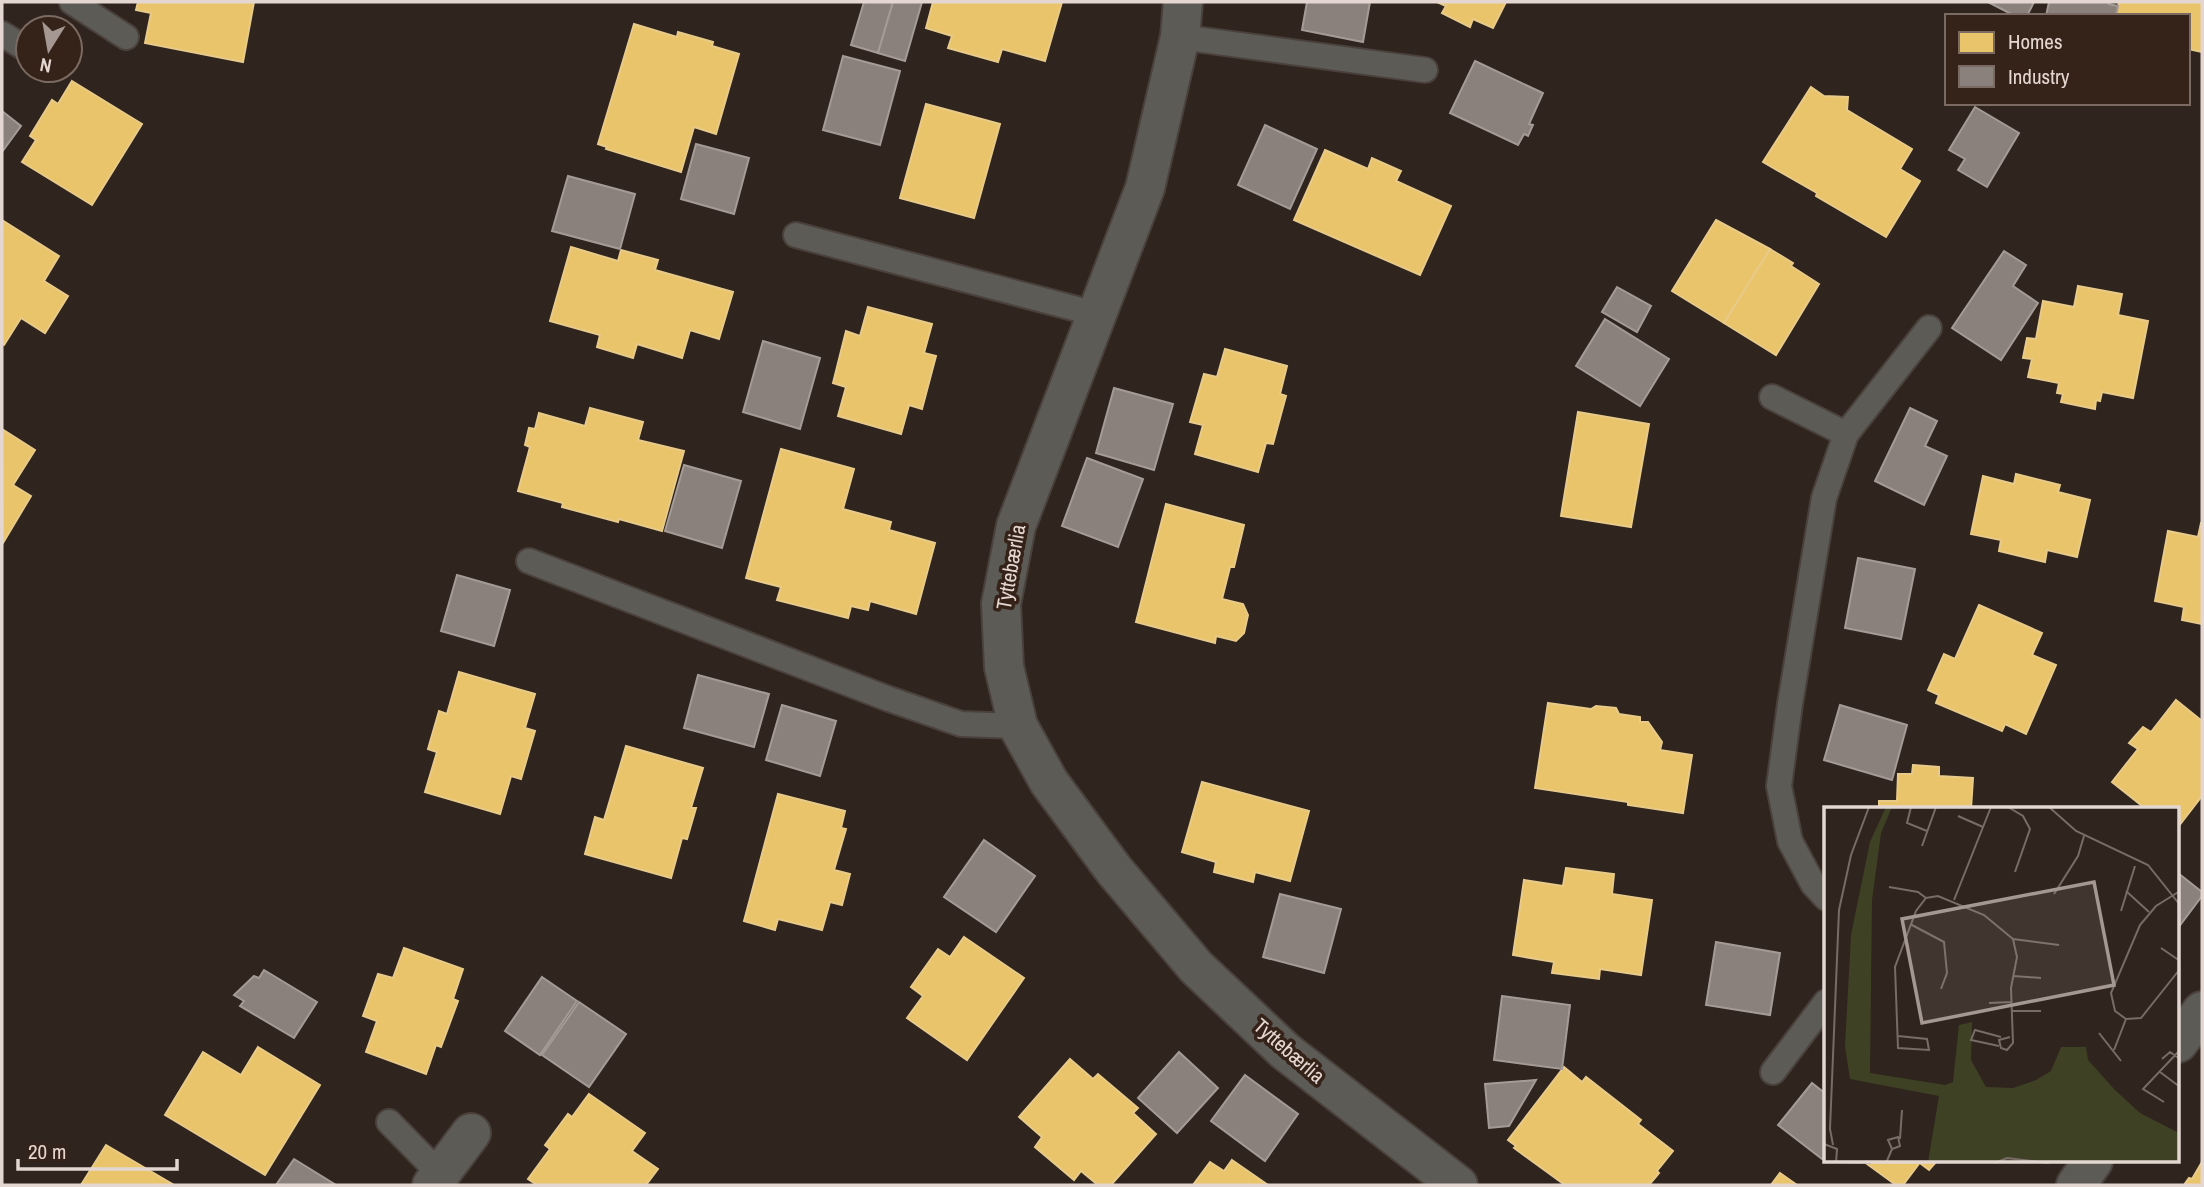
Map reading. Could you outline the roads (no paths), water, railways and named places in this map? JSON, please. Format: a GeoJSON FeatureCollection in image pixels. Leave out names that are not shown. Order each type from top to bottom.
{"type":"FeatureCollection","features":[{"type":"Feature","properties":{"kind":"street","name":"Tyttebærlia"},"geometry":{"type":"LineString","coordinates":[[1181,19],[1145,188],[1016,526],[1001,604],[1004,667],[1018,726],[1049,782],[1114,870],[1196,967],[1285,1051],[1458,1185]]}},
{"type":"Feature","properties":{"kind":"street"},"geometry":{"type":"LineString","coordinates":[[2180,1040],[2202,1011]]}},
{"type":"Feature","properties":{"kind":"street"},"geometry":{"type":"LineString","coordinates":[[436,1180],[471,1133]]}},
{"type":"Feature","properties":{"kind":"street"},"geometry":{"type":"LineString","coordinates":[[2076,1185],[2091,1162]]}},
{"type":"Feature","properties":{"kind":"lane"},"geometry":{"type":"LineString","coordinates":[[72,2],[126,37]]}},
{"type":"Feature","properties":{"kind":"lane"},"geometry":{"type":"LineString","coordinates":[[1181,19],[1425,70]]}},
{"type":"Feature","properties":{"kind":"lane"},"geometry":{"type":"LineString","coordinates":[[796,235],[1096,314]]}},
{"type":"Feature","properties":{"kind":"lane"},"geometry":{"type":"LineString","coordinates":[[1824,896],[1813,884],[1790,841],[1779,786],[1824,498],[1846,434],[1929,328]]}},
{"type":"Feature","properties":{"kind":"lane"},"geometry":{"type":"LineString","coordinates":[[1772,397],[1846,434]]}},
{"type":"Feature","properties":{"kind":"lane"},"geometry":{"type":"LineString","coordinates":[[529,561],[888,699],[961,724],[1018,726]]}},
{"type":"Feature","properties":{"kind":"lane"},"geometry":{"type":"LineString","coordinates":[[1773,1072],[1824,1005]]}},
{"type":"Feature","properties":{"kind":"lane"},"geometry":{"type":"LineString","coordinates":[[388,1122],[436,1180]]}}]}
